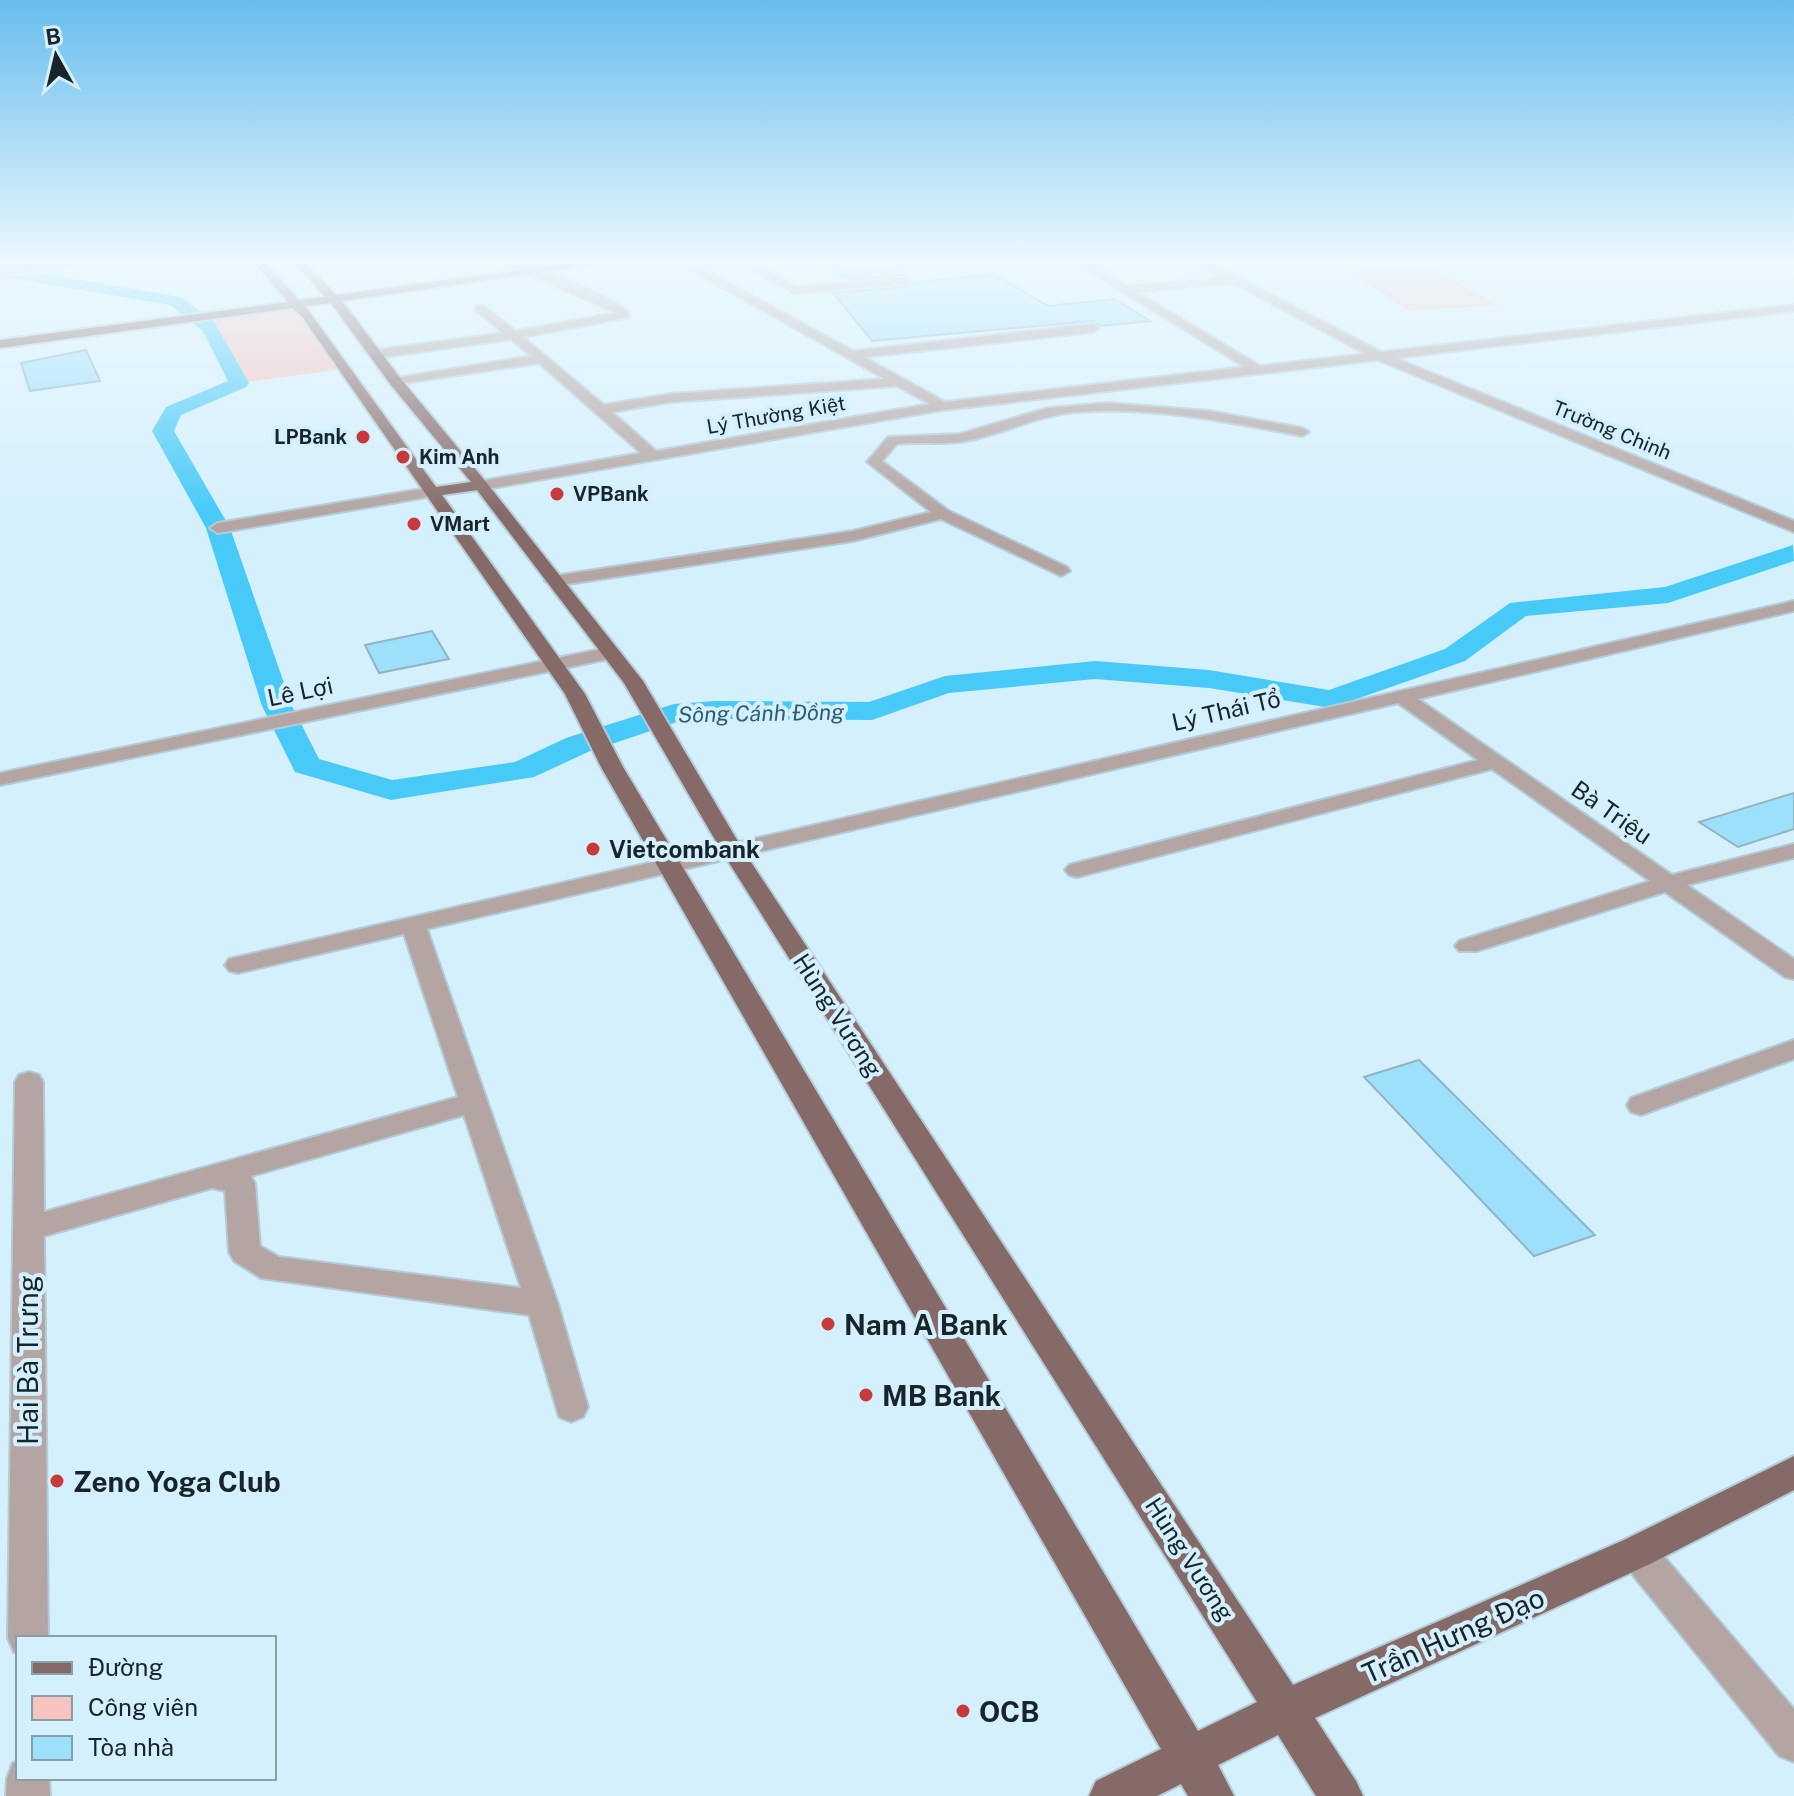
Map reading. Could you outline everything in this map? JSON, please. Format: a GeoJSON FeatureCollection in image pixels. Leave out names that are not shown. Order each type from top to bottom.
{"type":"FeatureCollection","features":[{"type":"Feature","properties":{"kind":"main road","name":"Hùng Vương"},"geometry":{"type":"LineString","coordinates":[[337,346],[481,485],[633,681],[732,850],[1341,1796]]}},
{"type":"Feature","properties":{"kind":"main road","name":"Hùng Vương"},"geometry":{"type":"LineString","coordinates":[[370,346],[377,354],[377,385],[434,492],[575,694],[612,767],[1212,1796]]}},
{"type":"Feature","properties":{"kind":"main road"},"geometry":{"type":"LineString","coordinates":[[434,492],[481,485]]}},
{"type":"Feature","properties":{"kind":"main road","name":"Trần Hưng Đạo"},"geometry":{"type":"LineString","coordinates":[[1111,1796],[1287,1709],[1637,1552],[1794,1472]]}},
{"type":"Feature","properties":{"kind":"street"},"geometry":{"type":"LineString","coordinates":[[377,354],[436,346]]}},
{"type":"Feature","properties":{"kind":"street"},"geometry":{"type":"LineString","coordinates":[[525,346],[570,380],[654,457]]}},
{"type":"Feature","properties":{"kind":"street"},"geometry":{"type":"LineString","coordinates":[[835,346],[943,406]]}},
{"type":"Feature","properties":{"kind":"street"},"geometry":{"type":"LineString","coordinates":[[852,355],[934,346]]}},
{"type":"Feature","properties":{"kind":"street"},"geometry":{"type":"LineString","coordinates":[[1217,346],[1258,370]]}},
{"type":"Feature","properties":{"kind":"street","name":"Trường Chinh"},"geometry":{"type":"LineString","coordinates":[[1360,346],[1794,527]]}},
{"type":"Feature","properties":{"kind":"street","name":"Lý Thường Kiệt"},"geometry":{"type":"LineString","coordinates":[[481,485],[943,406],[1459,346]]}},
{"type":"Feature","properties":{"kind":"street"},"geometry":{"type":"LineString","coordinates":[[377,385],[539,359]]}},
{"type":"Feature","properties":{"kind":"street"},"geometry":{"type":"LineString","coordinates":[[601,410],[670,398],[899,382]]}},
{"type":"Feature","properties":{"kind":"street"},"geometry":{"type":"LineString","coordinates":[[1061,571],[943,514],[874,462],[893,440],[956,439],[1049,412],[1131,408],[1228,418],[1302,432]]}},
{"type":"Feature","properties":{"kind":"street"},"geometry":{"type":"LineString","coordinates":[[218,528],[434,492]]}},
{"type":"Feature","properties":{"kind":"street"},"geometry":{"type":"LineString","coordinates":[[554,581],[853,536],[943,514]]}},
{"type":"Feature","properties":{"kind":"street","name":"Lý Thái Tổ"},"geometry":{"type":"LineString","coordinates":[[238,965],[1794,606]]}},
{"type":"Feature","properties":{"kind":"street","name":"Lê Lợi"},"geometry":{"type":"LineString","coordinates":[[0,779],[611,653]]}},
{"type":"Feature","properties":{"kind":"street","name":"Bà Triệu"},"geometry":{"type":"LineString","coordinates":[[1401,696],[1794,971]]}},
{"type":"Feature","properties":{"kind":"street"},"geometry":{"type":"LineString","coordinates":[[1077,870],[1495,762]]}},
{"type":"Feature","properties":{"kind":"street"},"geometry":{"type":"LineString","coordinates":[[1468,946],[1668,883],[1794,851]]}},
{"type":"Feature","properties":{"kind":"street"},"geometry":{"type":"LineString","coordinates":[[413,924],[542,1304],[571,1407]]}},
{"type":"Feature","properties":{"kind":"street"},"geometry":{"type":"LineString","coordinates":[[1641,1105],[1794,1049]]}},
{"type":"Feature","properties":{"kind":"street","name":"Hai Bà Trưng"},"geometry":{"type":"LineString","coordinates":[[28,1636],[29,1082]]}},
{"type":"Feature","properties":{"kind":"street"},"geometry":{"type":"LineString","coordinates":[[27,1229],[475,1102]]}},
{"type":"Feature","properties":{"kind":"street"},"geometry":{"type":"LineString","coordinates":[[212,1177],[240,1184],[245,1252],[272,1269],[542,1304]]}},
{"type":"Feature","properties":{"kind":"street"},"geometry":{"type":"LineString","coordinates":[[1637,1552],[1794,1741]]}},
{"type":"Feature","properties":{"kind":"green space"},"geometry":{"type":"Polygon","coordinates":[[[220,346],[326,346],[343,369],[239,383],[220,346]]]}},
{"type":"Feature","properties":{"kind":"building"},"geometry":{"type":"Polygon","coordinates":[[[86,350],[100,381],[30,391],[21,363],[86,350]]]}},
{"type":"Feature","properties":{"kind":"building"},"geometry":{"type":"Polygon","coordinates":[[[432,631],[449,659],[379,673],[365,645],[432,631]]]}},
{"type":"Feature","properties":{"kind":"building"},"geometry":{"type":"Polygon","coordinates":[[[1794,793],[1794,829],[1738,847],[1699,822],[1794,793]]]}},
{"type":"Feature","properties":{"kind":"building"},"geometry":{"type":"Polygon","coordinates":[[[1419,1060],[1595,1235],[1534,1256],[1364,1077],[1419,1060]]]}},
{"type":"Feature","properties":{"kind":"waterway","name":"Sông Cánh Đồng"},"geometry":{"type":"LineString","coordinates":[[219,346],[239,383],[173,411],[163,431],[218,528],[277,706],[306,765],[391,790],[523,770],[577,745],[674,713],[715,710],[872,711],[945,685],[1095,670],[1209,679],[1331,699],[1455,655],[1519,609],[1668,595],[1793,553]]}},
{"type":"Feature","properties":{"kind":"place","name":"LPBank"},"geometry":{"type":"Point","coordinates":[363,437]}},
{"type":"Feature","properties":{"kind":"place","name":"Kim Anh"},"geometry":{"type":"Point","coordinates":[403,457]}},
{"type":"Feature","properties":{"kind":"place","name":"VPBank"},"geometry":{"type":"Point","coordinates":[557,494]}},
{"type":"Feature","properties":{"kind":"place","name":"VMart"},"geometry":{"type":"Point","coordinates":[414,524]}},
{"type":"Feature","properties":{"kind":"place","name":"Vietcombank"},"geometry":{"type":"Point","coordinates":[593,849]}},
{"type":"Feature","properties":{"kind":"place","name":"Nam A Bank"},"geometry":{"type":"Point","coordinates":[828,1324]}},
{"type":"Feature","properties":{"kind":"place","name":"MB Bank"},"geometry":{"type":"Point","coordinates":[866,1395]}},
{"type":"Feature","properties":{"kind":"place","name":"Zeno Yoga Club"},"geometry":{"type":"Point","coordinates":[57,1481]}},
{"type":"Feature","properties":{"kind":"place","name":"OCB"},"geometry":{"type":"Point","coordinates":[963,1711]}}]}
